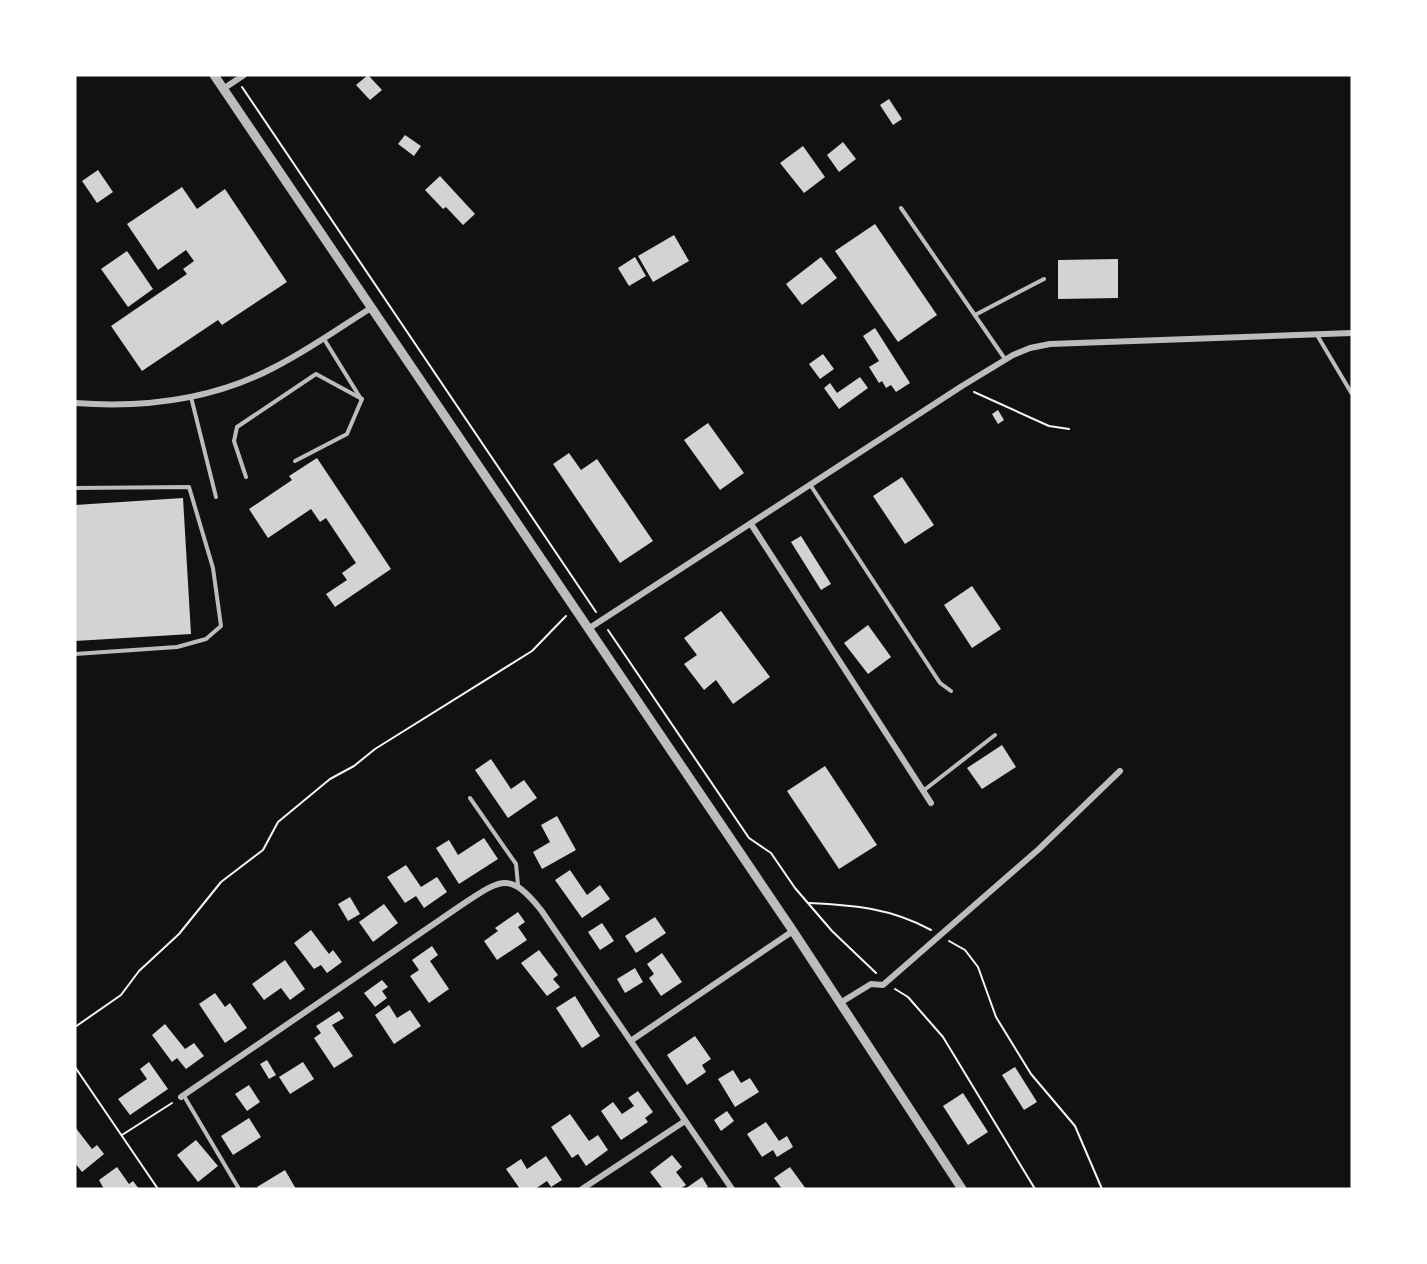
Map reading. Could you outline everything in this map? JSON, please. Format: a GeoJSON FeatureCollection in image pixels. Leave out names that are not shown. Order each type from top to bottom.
{"type":"FeatureCollection","features":[{"type":"Feature","properties":{"kind":"street"},"geometry":{"type":"LineString","coordinates":[[214,75],[793,931],[962,1189]]}},
{"type":"Feature","properties":{"kind":"street"},"geometry":{"type":"LineString","coordinates":[[223,89],[244,75]]}},
{"type":"Feature","properties":{"kind":"street"},"geometry":{"type":"LineString","coordinates":[[75,404],[128,404],[191,397],[246,381],[279,365],[371,308]]}},
{"type":"Feature","properties":{"kind":"street"},"geometry":{"type":"LineString","coordinates":[[588,629],[962,386],[1005,359],[1030,348],[1050,344],[1352,333]]}},
{"type":"Feature","properties":{"kind":"street"},"geometry":{"type":"LineString","coordinates":[[751,524],[931,802]]}},
{"type":"Feature","properties":{"kind":"street"},"geometry":{"type":"LineString","coordinates":[[840,1004],[871,984],[883,985],[1038,849],[1120,771]]}},
{"type":"Feature","properties":{"kind":"street"},"geometry":{"type":"LineString","coordinates":[[182,1096],[488,888],[507,882],[518,885],[541,910],[732,1189]]}},
{"type":"Feature","properties":{"kind":"street"},"geometry":{"type":"LineString","coordinates":[[632,1040],[793,931]]}},
{"type":"Feature","properties":{"kind":"street"},"geometry":{"type":"LineString","coordinates":[[582,1189],[686,1121]]}},
{"type":"Feature","properties":{"kind":"lane"},"geometry":{"type":"LineString","coordinates":[[901,208],[1005,359]]}},
{"type":"Feature","properties":{"kind":"lane"},"geometry":{"type":"LineString","coordinates":[[975,315],[1044,279]]}},
{"type":"Feature","properties":{"kind":"lane"},"geometry":{"type":"LineString","coordinates":[[1317,334],[1352,394]]}},
{"type":"Feature","properties":{"kind":"lane"},"geometry":{"type":"LineString","coordinates":[[324,338],[362,399]]}},
{"type":"Feature","properties":{"kind":"lane"},"geometry":{"type":"LineString","coordinates":[[246,477],[234,441],[237,427],[315,374],[362,399]]}},
{"type":"Feature","properties":{"kind":"lane"},"geometry":{"type":"LineString","coordinates":[[191,397],[216,496]]}},
{"type":"Feature","properties":{"kind":"lane"},"geometry":{"type":"LineString","coordinates":[[295,461],[347,434],[362,399]]}},
{"type":"Feature","properties":{"kind":"lane"},"geometry":{"type":"LineString","coordinates":[[811,486],[940,683],[951,691]]}},
{"type":"Feature","properties":{"kind":"lane"},"geometry":{"type":"LineString","coordinates":[[75,488],[189,487],[213,568],[221,627],[206,639],[177,647],[75,654]]}},
{"type":"Feature","properties":{"kind":"lane"},"geometry":{"type":"LineString","coordinates":[[923,791],[995,735]]}},
{"type":"Feature","properties":{"kind":"lane"},"geometry":{"type":"LineString","coordinates":[[470,798],[516,864],[518,885]]}},
{"type":"Feature","properties":{"kind":"lane"},"geometry":{"type":"LineString","coordinates":[[182,1096],[239,1189]]}},
{"type":"Feature","properties":{"kind":"path"},"geometry":{"type":"LineString","coordinates":[[237,80],[749,838],[771,853],[809,903],[847,947],[876,974],[883,985],[908,997],[930,1020],[1035,1189]]}},
{"type":"Feature","properties":{"kind":"path"},"geometry":{"type":"LineString","coordinates":[[962,386],[1049,426],[1069,429]]}},
{"type":"Feature","properties":{"kind":"path"},"geometry":{"type":"LineString","coordinates":[[75,1027],[121,994],[139,971],[179,934],[220,882],[263,850],[278,822],[286,815],[330,779],[354,766],[375,749],[532,651],[574,608]]}},
{"type":"Feature","properties":{"kind":"path"},"geometry":{"type":"LineString","coordinates":[[809,903],[860,905],[917,923],[965,950],[978,967],[996,1017],[1031,1074],[1075,1126],[1102,1189]]}},
{"type":"Feature","properties":{"kind":"path"},"geometry":{"type":"LineString","coordinates":[[75,1067],[158,1189]]}},
{"type":"Feature","properties":{"kind":"path"},"geometry":{"type":"LineString","coordinates":[[122,1135],[182,1096]]}},
{"type":"Feature","properties":{"kind":"building"},"geometry":{"type":"Polygon","coordinates":[[[368,75],[382,90],[370,100],[356,85],[368,75]]]}},
{"type":"Feature","properties":{"kind":"building"},"geometry":{"type":"Polygon","coordinates":[[[889,99],[902,119],[893,125],[880,105],[889,99]]]}},
{"type":"Feature","properties":{"kind":"building"},"geometry":{"type":"Polygon","coordinates":[[[405,135],[421,146],[414,156],[398,144],[405,135]]]}},
{"type":"Feature","properties":{"kind":"building"},"geometry":{"type":"Polygon","coordinates":[[[843,142],[856,159],[839,172],[827,155],[843,142]]]}},
{"type":"Feature","properties":{"kind":"building"},"geometry":{"type":"Polygon","coordinates":[[[803,146],[825,177],[804,193],[780,163],[803,146]]]}},
{"type":"Feature","properties":{"kind":"building"},"geometry":{"type":"Polygon","coordinates":[[[98,170],[113,192],[97,203],[82,181],[98,170]]]}},
{"type":"Feature","properties":{"kind":"building"},"geometry":{"type":"Polygon","coordinates":[[[440,176],[475,214],[463,225],[425,190],[440,176]]]}},
{"type":"Feature","properties":{"kind":"building"},"geometry":{"type":"Polygon","coordinates":[[[182,187],[197,209],[225,189],[287,282],[222,325],[218,320],[142,371],[111,326],[187,274],[183,269],[194,261],[186,250],[158,270],[127,224],[182,187]]]}},
{"type":"Feature","properties":{"kind":"building"},"geometry":{"type":"Polygon","coordinates":[[[875,224],[937,315],[898,342],[835,251],[875,224]]]}},
{"type":"Feature","properties":{"kind":"building"},"geometry":{"type":"Polygon","coordinates":[[[674,235],[689,261],[653,282],[638,256],[674,235]]]}},
{"type":"Feature","properties":{"kind":"building"},"geometry":{"type":"Polygon","coordinates":[[[127,251],[153,289],[128,307],[101,269],[127,251]]]}},
{"type":"Feature","properties":{"kind":"building"},"geometry":{"type":"Polygon","coordinates":[[[635,257],[646,276],[629,286],[618,268],[635,257]]]}},
{"type":"Feature","properties":{"kind":"building"},"geometry":{"type":"Polygon","coordinates":[[[821,257],[837,278],[802,305],[786,284],[821,257]]]}},
{"type":"Feature","properties":{"kind":"building"},"geometry":{"type":"Polygon","coordinates":[[[1118,259],[1118,298],[1058,299],[1058,260],[1118,259]]]}},
{"type":"Feature","properties":{"kind":"building"},"geometry":{"type":"Polygon","coordinates":[[[875,328],[910,383],[896,392],[891,385],[886,388],[882,381],[879,383],[869,367],[879,361],[863,336],[875,328]]]}},
{"type":"Feature","properties":{"kind":"building"},"geometry":{"type":"Polygon","coordinates":[[[823,354],[834,369],[820,379],[809,364],[823,354]]]}},
{"type":"Feature","properties":{"kind":"building"},"geometry":{"type":"Polygon","coordinates":[[[860,377],[868,388],[839,409],[824,388],[830,383],[837,393],[860,377]]]}},
{"type":"Feature","properties":{"kind":"building"},"geometry":{"type":"Polygon","coordinates":[[[998,410],[1004,420],[998,424],[992,414],[998,410]]]}},
{"type":"Feature","properties":{"kind":"building"},"geometry":{"type":"Polygon","coordinates":[[[708,423],[744,473],[720,490],[684,440],[708,423]]]}},
{"type":"Feature","properties":{"kind":"building"},"geometry":{"type":"Polygon","coordinates":[[[569,453],[581,470],[597,459],[653,541],[620,563],[553,464],[569,453]]]}},
{"type":"Feature","properties":{"kind":"building"},"geometry":{"type":"Polygon","coordinates":[[[317,458],[391,569],[335,607],[326,594],[347,580],[342,573],[356,563],[326,518],[320,522],[311,509],[268,538],[249,509],[292,480],[289,476],[317,458]]]}},
{"type":"Feature","properties":{"kind":"building"},"geometry":{"type":"Polygon","coordinates":[[[902,477],[934,525],[905,544],[873,496],[902,477]]]}},
{"type":"Feature","properties":{"kind":"building"},"geometry":{"type":"Polygon","coordinates":[[[183,498],[191,634],[75,641],[75,505],[183,498]]]}},
{"type":"Feature","properties":{"kind":"building"},"geometry":{"type":"Polygon","coordinates":[[[801,536],[831,584],[821,590],[791,542],[801,536]]]}},
{"type":"Feature","properties":{"kind":"building"},"geometry":{"type":"Polygon","coordinates":[[[972,586],[1001,629],[972,648],[944,605],[972,586]]]}},
{"type":"Feature","properties":{"kind":"building"},"geometry":{"type":"Polygon","coordinates":[[[721,611],[770,677],[733,704],[716,680],[704,690],[684,664],[697,655],[684,638],[721,611]]]}},
{"type":"Feature","properties":{"kind":"building"},"geometry":{"type":"Polygon","coordinates":[[[868,625],[891,657],[868,674],[844,643],[868,625]]]}},
{"type":"Feature","properties":{"kind":"building"},"geometry":{"type":"Polygon","coordinates":[[[1002,745],[1016,767],[982,789],[967,768],[1002,745]]]}},
{"type":"Feature","properties":{"kind":"building"},"geometry":{"type":"Polygon","coordinates":[[[491,759],[511,789],[524,780],[537,798],[508,818],[475,770],[491,759]]]}},
{"type":"Feature","properties":{"kind":"building"},"geometry":{"type":"Polygon","coordinates":[[[825,766],[877,845],[839,869],[787,791],[825,766]]]}},
{"type":"Feature","properties":{"kind":"building"},"geometry":{"type":"Polygon","coordinates":[[[557,816],[576,850],[542,869],[533,852],[550,842],[541,825],[557,816]]]}},
{"type":"Feature","properties":{"kind":"building"},"geometry":{"type":"Polygon","coordinates":[[[484,838],[498,859],[459,884],[436,848],[449,840],[458,855],[484,838]]]}},
{"type":"Feature","properties":{"kind":"building"},"geometry":{"type":"Polygon","coordinates":[[[406,865],[421,887],[437,877],[447,892],[424,908],[416,896],[405,903],[387,877],[406,865]]]}},
{"type":"Feature","properties":{"kind":"building"},"geometry":{"type":"Polygon","coordinates":[[[570,870],[587,895],[600,885],[610,899],[582,918],[555,880],[570,870]]]}},
{"type":"Feature","properties":{"kind":"building"},"geometry":{"type":"Polygon","coordinates":[[[350,897],[360,914],[348,921],[338,904],[350,897]]]}},
{"type":"Feature","properties":{"kind":"building"},"geometry":{"type":"Polygon","coordinates":[[[384,904],[398,923],[373,942],[359,922],[384,904]]]}},
{"type":"Feature","properties":{"kind":"building"},"geometry":{"type":"Polygon","coordinates":[[[518,912],[525,922],[518,927],[527,940],[497,960],[484,941],[498,931],[495,928],[518,912]]]}},
{"type":"Feature","properties":{"kind":"building"},"geometry":{"type":"Polygon","coordinates":[[[655,917],[666,933],[636,953],[625,936],[655,917]]]}},
{"type":"Feature","properties":{"kind":"building"},"geometry":{"type":"Polygon","coordinates":[[[602,923],[614,941],[600,950],[588,932],[602,923]]]}},
{"type":"Feature","properties":{"kind":"building"},"geometry":{"type":"Polygon","coordinates":[[[311,930],[329,954],[333,950],[342,962],[327,973],[321,965],[314,969],[294,943],[311,930]]]}},
{"type":"Feature","properties":{"kind":"building"},"geometry":{"type":"Polygon","coordinates":[[[432,946],[438,955],[430,961],[449,989],[429,1003],[410,976],[419,970],[412,960],[432,946]]]}},
{"type":"Feature","properties":{"kind":"building"},"geometry":{"type":"Polygon","coordinates":[[[539,950],[558,975],[553,979],[560,987],[547,996],[521,963],[539,950]]]}},
{"type":"Feature","properties":{"kind":"building"},"geometry":{"type":"Polygon","coordinates":[[[662,953],[682,982],[661,996],[649,978],[654,974],[647,964],[662,953]]]}},
{"type":"Feature","properties":{"kind":"building"},"geometry":{"type":"Polygon","coordinates":[[[285,960],[305,989],[290,1000],[281,988],[264,1000],[252,984],[285,960]]]}},
{"type":"Feature","properties":{"kind":"building"},"geometry":{"type":"Polygon","coordinates":[[[635,968],[643,982],[625,993],[617,979],[635,968]]]}},
{"type":"Feature","properties":{"kind":"building"},"geometry":{"type":"Polygon","coordinates":[[[382,980],[388,987],[382,991],[387,998],[375,1007],[364,993],[382,980]]]}},
{"type":"Feature","properties":{"kind":"building"},"geometry":{"type":"Polygon","coordinates":[[[215,993],[225,1007],[230,1003],[247,1028],[225,1043],[199,1004],[215,993]]]}},
{"type":"Feature","properties":{"kind":"building"},"geometry":{"type":"Polygon","coordinates":[[[575,996],[600,1036],[582,1048],[556,1008],[575,996]]]}},
{"type":"Feature","properties":{"kind":"building"},"geometry":{"type":"Polygon","coordinates":[[[389,1005],[397,1018],[410,1010],[421,1026],[394,1044],[375,1015],[389,1005]]]}},
{"type":"Feature","properties":{"kind":"building"},"geometry":{"type":"Polygon","coordinates":[[[339,1011],[344,1018],[332,1025],[353,1056],[334,1068],[314,1038],[321,1033],[316,1026],[339,1011]]]}},
{"type":"Feature","properties":{"kind":"building"},"geometry":{"type":"Polygon","coordinates":[[[165,1024],[185,1049],[194,1043],[204,1056],[186,1069],[177,1058],[172,1062],[152,1035],[165,1024]]]}},
{"type":"Feature","properties":{"kind":"building"},"geometry":{"type":"Polygon","coordinates":[[[695,1036],[711,1059],[702,1065],[706,1072],[687,1085],[667,1055],[695,1036]]]}},
{"type":"Feature","properties":{"kind":"building"},"geometry":{"type":"Polygon","coordinates":[[[267,1060],[276,1075],[269,1079],[260,1064],[267,1060]]]}},
{"type":"Feature","properties":{"kind":"building"},"geometry":{"type":"Polygon","coordinates":[[[149,1062],[168,1089],[130,1115],[118,1099],[147,1079],[140,1069],[149,1062]]]}},
{"type":"Feature","properties":{"kind":"building"},"geometry":{"type":"Polygon","coordinates":[[[303,1062],[314,1079],[290,1094],[279,1077],[303,1062]]]}},
{"type":"Feature","properties":{"kind":"building"},"geometry":{"type":"Polygon","coordinates":[[[1015,1067],[1037,1102],[1024,1110],[1002,1075],[1015,1067]]]}},
{"type":"Feature","properties":{"kind":"building"},"geometry":{"type":"Polygon","coordinates":[[[733,1070],[741,1083],[750,1078],[759,1092],[735,1107],[718,1079],[733,1070]]]}},
{"type":"Feature","properties":{"kind":"building"},"geometry":{"type":"Polygon","coordinates":[[[249,1085],[260,1102],[247,1111],[235,1094],[249,1085]]]}},
{"type":"Feature","properties":{"kind":"building"},"geometry":{"type":"Polygon","coordinates":[[[638,1091],[653,1112],[645,1118],[648,1122],[621,1140],[601,1111],[613,1102],[622,1114],[634,1106],[628,1098],[638,1091]]]}},
{"type":"Feature","properties":{"kind":"building"},"geometry":{"type":"Polygon","coordinates":[[[963,1093],[988,1132],[968,1145],[943,1106],[963,1093]]]}},
{"type":"Feature","properties":{"kind":"building"},"geometry":{"type":"Polygon","coordinates":[[[727,1111],[734,1121],[721,1131],[714,1120],[727,1111]]]}},
{"type":"Feature","properties":{"kind":"building"},"geometry":{"type":"Polygon","coordinates":[[[570,1114],[589,1141],[598,1135],[608,1150],[586,1166],[578,1154],[572,1158],[551,1127],[570,1114]]]}},
{"type":"Feature","properties":{"kind":"building"},"geometry":{"type":"Polygon","coordinates":[[[249,1118],[261,1137],[233,1155],[221,1136],[249,1118]]]}},
{"type":"Feature","properties":{"kind":"building"},"geometry":{"type":"Polygon","coordinates":[[[766,1122],[779,1141],[787,1136],[793,1147],[777,1157],[773,1150],[762,1157],[747,1134],[766,1122]]]}},
{"type":"Feature","properties":{"kind":"building"},"geometry":{"type":"Polygon","coordinates":[[[75,1127],[92,1149],[97,1145],[104,1154],[82,1172],[75,1163],[75,1127]]]}},
{"type":"Feature","properties":{"kind":"building"},"geometry":{"type":"Polygon","coordinates":[[[196,1140],[218,1166],[198,1182],[177,1155],[196,1140]]]}},
{"type":"Feature","properties":{"kind":"building"},"geometry":{"type":"Polygon","coordinates":[[[672,1155],[682,1167],[676,1172],[686,1185],[680,1189],[663,1189],[650,1172],[672,1155]]]}},
{"type":"Feature","properties":{"kind":"building"},"geometry":{"type":"Polygon","coordinates":[[[546,1156],[562,1180],[551,1187],[547,1181],[535,1189],[520,1189],[506,1169],[521,1159],[527,1169],[546,1156]]]}},
{"type":"Feature","properties":{"kind":"building"},"geometry":{"type":"Polygon","coordinates":[[[117,1167],[129,1184],[133,1181],[139,1189],[104,1189],[99,1180],[117,1167]]]}},
{"type":"Feature","properties":{"kind":"building"},"geometry":{"type":"Polygon","coordinates":[[[790,1167],[806,1189],[782,1189],[774,1178],[790,1167]]]}},
{"type":"Feature","properties":{"kind":"building"},"geometry":{"type":"Polygon","coordinates":[[[285,1170],[296,1189],[259,1189],[257,1187],[285,1170]]]}},
{"type":"Feature","properties":{"kind":"building"},"geometry":{"type":"Polygon","coordinates":[[[702,1177],[708,1187],[685,1189],[702,1177]]]}}]}
